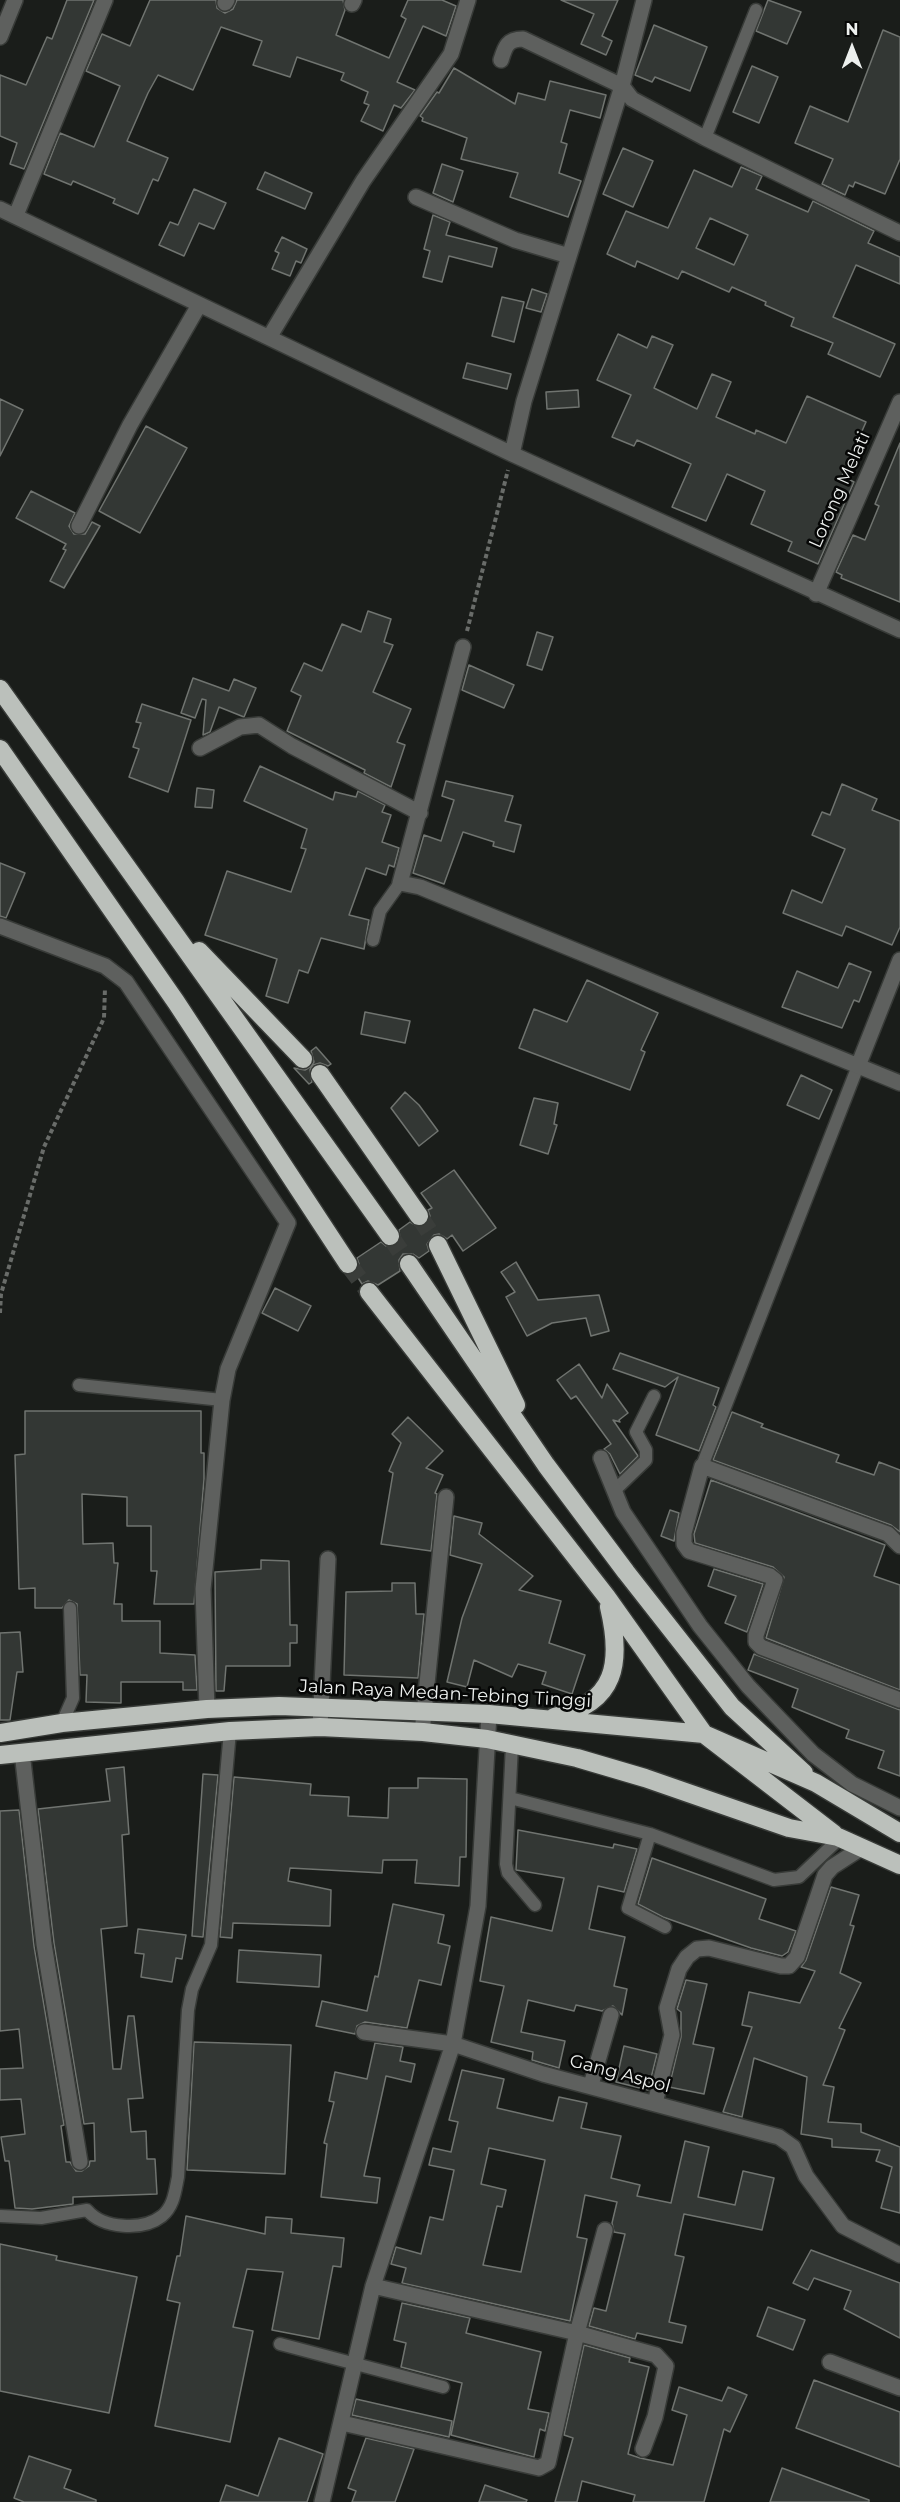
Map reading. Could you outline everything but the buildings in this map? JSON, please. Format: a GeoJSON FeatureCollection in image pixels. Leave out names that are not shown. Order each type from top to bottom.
{"type":"FeatureCollection","features":[{"type":"Feature","properties":{"kind":"highway"},"geometry":{"type":"LineString","coordinates":[[0,689],[390,1236]]}},
{"type":"Feature","properties":{"kind":"highway"},"geometry":{"type":"LineString","coordinates":[[0,749],[176,1002],[348,1264]]}},
{"type":"Feature","properties":{"kind":"highway"},"geometry":{"type":"LineString","coordinates":[[149,900],[303,1059]]}},
{"type":"Feature","properties":{"kind":"highway"},"geometry":{"type":"LineString","coordinates":[[320,1074],[419,1216]]}},
{"type":"Feature","properties":{"kind":"highway"},"geometry":{"type":"LineString","coordinates":[[438,1245],[546,1465]]}},
{"type":"Feature","properties":{"kind":"highway"},"geometry":{"type":"LineString","coordinates":[[410,1264],[546,1465],[732,1707],[816,1784]]}},
{"type":"Feature","properties":{"kind":"highway"},"geometry":{"type":"LineString","coordinates":[[369,1292],[606,1596],[705,1734],[839,1837],[900,1865]]}},
{"type":"Feature","properties":{"kind":"highway"},"geometry":{"type":"LineString","coordinates":[[543,1719],[571,1713],[606,1687],[616,1655],[615,1634],[606,1596]]}},
{"type":"Feature","properties":{"kind":"highway","name":"Jalan Raya Medan-Tebing Tinggi"},"geometry":{"type":"LineString","coordinates":[[0,1733],[62,1723],[207,1709],[279,1706],[489,1714],[705,1734],[816,1784],[900,1833]]}},
{"type":"Feature","properties":{"kind":"highway"},"geometry":{"type":"LineString","coordinates":[[0,1755],[230,1731],[320,1727],[423,1732],[487,1739],[577,1758],[645,1778],[789,1828],[839,1837]]}},
{"type":"Feature","properties":{"kind":"street"},"geometry":{"type":"LineString","coordinates":[[0,37],[15,0]]}},
{"type":"Feature","properties":{"kind":"street"},"geometry":{"type":"LineString","coordinates":[[16,215],[105,0]]}},
{"type":"Feature","properties":{"kind":"street"},"geometry":{"type":"LineString","coordinates":[[270,336],[363,181],[451,54],[468,0]]}},
{"type":"Feature","properties":{"kind":"street"},"geometry":{"type":"LineString","coordinates":[[512,454],[525,401],[622,86],[644,0]]}},
{"type":"Feature","properties":{"kind":"street"},"geometry":{"type":"LineString","coordinates":[[501,60],[506,45],[514,39],[522,39],[622,86],[632,99],[705,138],[900,233]]}},
{"type":"Feature","properties":{"kind":"street"},"geometry":{"type":"LineString","coordinates":[[416,197],[515,240],[569,256]]}},
{"type":"Feature","properties":{"kind":"street"},"geometry":{"type":"LineString","coordinates":[[0,209],[199,305],[270,336],[512,454],[816,594],[900,630]]}},
{"type":"Feature","properties":{"kind":"street"},"geometry":{"type":"LineString","coordinates":[[79,526],[130,425],[199,305]]}},
{"type":"Feature","properties":{"kind":"street","name":"Lorong Melati"},"geometry":{"type":"LineString","coordinates":[[816,594],[900,402]]}},
{"type":"Feature","properties":{"kind":"street"},"geometry":{"type":"LineString","coordinates":[[463,647],[400,883],[420,887],[900,1083]]}},
{"type":"Feature","properties":{"kind":"street"},"geometry":{"type":"LineString","coordinates":[[200,748],[240,727],[259,725],[292,746],[420,813]]}},
{"type":"Feature","properties":{"kind":"street"},"geometry":{"type":"LineString","coordinates":[[0,926],[105,966],[126,982],[285,1213],[288,1223],[228,1369],[222,1400],[203,1589],[207,1709]]}},
{"type":"Feature","properties":{"kind":"street"},"geometry":{"type":"LineString","coordinates":[[858,1066],[900,960]]}},
{"type":"Feature","properties":{"kind":"street"},"geometry":{"type":"LineString","coordinates":[[601,1458],[623,1512],[700,1626],[748,1686],[813,1754],[852,1784],[900,1808]]}},
{"type":"Feature","properties":{"kind":"street"},"geometry":{"type":"LineString","coordinates":[[900,1546],[888,1534],[702,1466],[684,1544],[689,1551],[770,1576],[775,1580],[756,1635],[756,1642],[761,1647],[900,1700]]}},
{"type":"Feature","properties":{"kind":"street"},"geometry":{"type":"LineString","coordinates":[[423,1732],[446,1497]]}},
{"type":"Feature","properties":{"kind":"street"},"geometry":{"type":"LineString","coordinates":[[320,1727],[328,1559]]}},
{"type":"Feature","properties":{"kind":"street"},"geometry":{"type":"LineString","coordinates":[[322,2502],[373,2286],[453,2044],[478,1906],[489,1714]]}},
{"type":"Feature","properties":{"kind":"street"},"geometry":{"type":"LineString","coordinates":[[22,1752],[44,1944],[80,2162]]}},
{"type":"Feature","properties":{"kind":"street"},"geometry":{"type":"LineString","coordinates":[[655,2103],[672,2035],[667,2008],[679,1969],[687,1957],[697,1949],[710,1948],[789,1966],[797,1957],[825,1875],[832,1867],[863,1848]]}},
{"type":"Feature","properties":{"kind":"street"},"geometry":{"type":"LineString","coordinates":[[591,2085],[611,2015]]}},
{"type":"Feature","properties":{"kind":"street","name":"Gang Aspol"},"geometry":{"type":"LineString","coordinates":[[364,2032],[453,2044],[543,2074],[779,2137],[793,2147],[806,2176],[843,2226],[900,2255]]}},
{"type":"Feature","properties":{"kind":"street"},"geometry":{"type":"LineString","coordinates":[[342,2423],[539,2468],[544,2467],[548,2463],[577,2333],[605,2229]]}},
{"type":"Feature","properties":{"kind":"street"},"geometry":{"type":"LineString","coordinates":[[373,2286],[577,2333],[656,2355],[664,2361],[666,2366],[655,2417],[644,2449]]}},
{"type":"Feature","properties":{"kind":"street"},"geometry":{"type":"LineString","coordinates":[[830,2362],[900,2388]]}},
{"type":"Feature","properties":{"kind":"lane"},"geometry":{"type":"LineString","coordinates":[[705,138],[756,10]]}},
{"type":"Feature","properties":{"kind":"lane"},"geometry":{"type":"LineString","coordinates":[[373,940],[380,911],[400,883]]}},
{"type":"Feature","properties":{"kind":"lane"},"geometry":{"type":"LineString","coordinates":[[702,1466],[858,1066]]}},
{"type":"Feature","properties":{"kind":"lane"},"geometry":{"type":"LineString","coordinates":[[79,1385],[222,1400]]}},
{"type":"Feature","properties":{"kind":"lane"},"geometry":{"type":"LineString","coordinates":[[614,1491],[646,1460],[646,1450],[636,1432],[654,1396]]}},
{"type":"Feature","properties":{"kind":"lane"},"geometry":{"type":"LineString","coordinates":[[62,1723],[73,1698],[70,1608]]}},
{"type":"Feature","properties":{"kind":"lane"},"geometry":{"type":"LineString","coordinates":[[0,2216],[41,2218],[87,2210],[93,2217],[111,2224],[147,2224],[162,2215],[173,2202],[178,2177],[188,2010],[192,1989],[211,1945],[230,1731]]}},
{"type":"Feature","properties":{"kind":"lane"},"geometry":{"type":"LineString","coordinates":[[512,1745],[506,1856],[508,1873],[536,1905]]}},
{"type":"Feature","properties":{"kind":"lane"},"geometry":{"type":"LineString","coordinates":[[510,1798],[650,1834],[774,1880],[799,1876],[839,1837]]}},
{"type":"Feature","properties":{"kind":"lane"},"geometry":{"type":"LineString","coordinates":[[650,1834],[628,1908],[665,1927]]}},
{"type":"Feature","properties":{"kind":"lane"},"geometry":{"type":"LineString","coordinates":[[280,2344],[355,2366],[443,2387]]}},
{"type":"Feature","properties":{"kind":"path"},"geometry":{"type":"LineString","coordinates":[[463,647],[512,454]]}},
{"type":"Feature","properties":{"kind":"path"},"geometry":{"type":"LineString","coordinates":[[0,1313],[1,1294],[45,1147],[104,1018],[105,966]]}},
{"type":"Feature","properties":{"kind":"tunnel"},"geometry":{"type":"LineString","coordinates":[[419,1216],[438,1245]]}},
{"type":"Feature","properties":{"kind":"tunnel"},"geometry":{"type":"LineString","coordinates":[[390,1236],[409,1264]]}},
{"type":"Feature","properties":{"kind":"tunnel"},"geometry":{"type":"LineString","coordinates":[[348,1264],[369,1292]]}}]}
